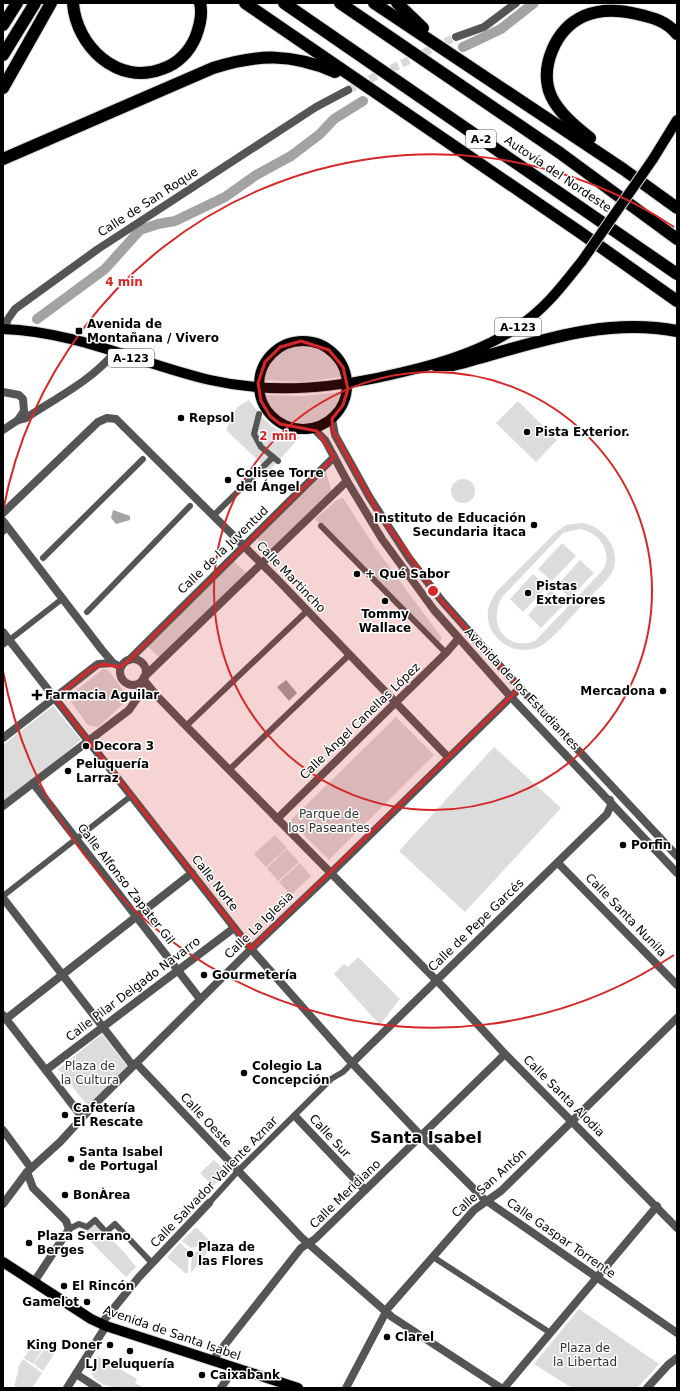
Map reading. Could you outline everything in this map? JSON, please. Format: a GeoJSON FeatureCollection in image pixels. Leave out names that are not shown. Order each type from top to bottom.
{"type":"FeatureCollection","features":[{"type":"Feature","properties":{"kind":"highway"},"geometry":{"type":"LineString","coordinates":[[3,25],[17,3]]}},
{"type":"Feature","properties":{"kind":"highway"},"geometry":{"type":"LineString","coordinates":[[3,55],[35,3]]}},
{"type":"Feature","properties":{"kind":"highway"},"geometry":{"type":"LineString","coordinates":[[3,88],[51,3]]}},
{"type":"Feature","properties":{"kind":"highway"},"geometry":{"type":"LineString","coordinates":[[73,3],[76,21],[81,33],[97,55],[114,67],[136,74],[157,71],[173,64],[182,56],[191,46],[199,29],[201,17],[200,3]]}},
{"type":"Feature","properties":{"kind":"highway"},"geometry":{"type":"LineString","coordinates":[[245,3],[582,233],[677,301]]}},
{"type":"Feature","properties":{"kind":"highway","name":"Autovía del Nordeste"},"geometry":{"type":"LineString","coordinates":[[284,3],[677,274]]}},
{"type":"Feature","properties":{"kind":"highway","name":"Autovía del Nordeste"},"geometry":{"type":"LineString","coordinates":[[340,3],[560,153],[677,239]]}},
{"type":"Feature","properties":{"kind":"highway"},"geometry":{"type":"LineString","coordinates":[[374,3],[430,41],[456,56],[623,169],[677,208]]}},
{"type":"Feature","properties":{"kind":"highway"},"geometry":{"type":"LineString","coordinates":[[397,3],[411,18],[456,56]]}},
{"type":"Feature","properties":{"kind":"highway"},"geometry":{"type":"LineString","coordinates":[[623,169],[614,156],[568,120],[552,98],[547,76],[551,53],[557,40],[573,23],[584,16],[598,12],[627,12],[648,16],[668,25],[677,34]]}},
{"type":"Feature","properties":{"kind":"highway"},"geometry":{"type":"LineString","coordinates":[[3,159],[213,68],[250,59],[267,57],[304,61],[340,74],[383,98]]}},
{"type":"Feature","properties":{"kind":"highway"},"geometry":{"type":"LineString","coordinates":[[435,364],[453,365],[594,329],[630,325],[677,331]]}},
{"type":"Feature","properties":{"kind":"main road","name":"A-123"},"geometry":{"type":"LineString","coordinates":[[4,329],[32,332],[64,339],[212,381],[258,388],[304,389],[348,384],[435,364],[487,344],[518,327],[550,300],[582,261],[653,159],[677,120]]}},
{"type":"Feature","properties":{"kind":"main road"},"geometry":{"type":"LineString","coordinates":[[301,341],[323,346],[335,355],[343,367],[348,384],[342,405],[332,419],[313,428],[298,429],[286,427],[276,421],[263,406],[258,388],[258,377],[269,356],[287,344],[301,341]]}},
{"type":"Feature","properties":{"kind":"main road","name":"Avenida de Santa Isabel"},"geometry":{"type":"LineString","coordinates":[[3,1262],[104,1325],[212,1360],[274,1384],[298,1388]]}},
{"type":"Feature","properties":{"kind":"street"},"geometry":{"type":"LineString","coordinates":[[456,37],[484,27],[516,3]]}},
{"type":"Feature","properties":{"kind":"street","name":"Calle de San Roque"},"geometry":{"type":"LineString","coordinates":[[4,329],[8,319],[15,309],[98,249],[316,106],[348,90]]}},
{"type":"Feature","properties":{"kind":"street"},"geometry":{"type":"LineString","coordinates":[[3,430],[18,420],[26,418],[90,376],[105,364],[114,352]]}},
{"type":"Feature","properties":{"kind":"street"},"geometry":{"type":"LineString","coordinates":[[3,392],[19,395],[23,399],[24,411],[18,420]]}},
{"type":"Feature","properties":{"kind":"street"},"geometry":{"type":"LineString","coordinates":[[213,516],[275,459],[261,447],[254,434],[259,414]]}},
{"type":"Feature","properties":{"kind":"street","name":"Calle Martincho"},"geometry":{"type":"LineString","coordinates":[[3,513],[98,422],[104,418],[113,418],[124,426],[244,546],[448,758]]}},
{"type":"Feature","properties":{"kind":"street","name":"Avenida de los Estudiantes"},"geometry":{"type":"LineString","coordinates":[[332,419],[333,430],[337,441],[379,513],[409,558],[442,601],[520,688],[677,856]]}},
{"type":"Feature","properties":{"kind":"street","name":"Avenida de los Estudiantes"},"geometry":{"type":"LineString","coordinates":[[313,428],[322,436],[364,510],[412,581],[458,639],[677,873]]}},
{"type":"Feature","properties":{"kind":"street","name":"Calle de la Juventud"},"geometry":{"type":"LineString","coordinates":[[129,660],[334,458]]}},
{"type":"Feature","properties":{"kind":"street"},"geometry":{"type":"LineString","coordinates":[[43,558],[143,459]]}},
{"type":"Feature","properties":{"kind":"street"},"geometry":{"type":"LineString","coordinates":[[3,806],[133,706],[140,691],[143,679],[145,670],[142,664],[136,660],[129,660],[121,667],[120,674],[125,682],[134,685],[143,679],[347,481]]}},
{"type":"Feature","properties":{"kind":"street"},"geometry":{"type":"LineString","coordinates":[[87,612],[190,506]]}},
{"type":"Feature","properties":{"kind":"street"},"geometry":{"type":"LineString","coordinates":[[364,510],[379,513]]}},
{"type":"Feature","properties":{"kind":"street"},"geometry":{"type":"LineString","coordinates":[[321,526],[446,653]]}},
{"type":"Feature","properties":{"kind":"street"},"geometry":{"type":"LineString","coordinates":[[5,527],[102,650],[113,663],[121,667]]}},
{"type":"Feature","properties":{"kind":"street"},"geometry":{"type":"LineString","coordinates":[[6,642],[62,599]]}},
{"type":"Feature","properties":{"kind":"street"},"geometry":{"type":"LineString","coordinates":[[186,726],[306,611]]}},
{"type":"Feature","properties":{"kind":"street","name":"Calle Norte"},"geometry":{"type":"LineString","coordinates":[[3,632],[6,642],[88,740],[251,949],[352,1063],[422,1137]]}},
{"type":"Feature","properties":{"kind":"street","name":"Calle Ángel Canellas López"},"geometry":{"type":"LineString","coordinates":[[277,819],[446,653],[458,639]]}},
{"type":"Feature","properties":{"kind":"street"},"geometry":{"type":"LineString","coordinates":[[98,664],[102,650]]}},
{"type":"Feature","properties":{"kind":"street"},"geometry":{"type":"LineString","coordinates":[[229,770],[349,655]]}},
{"type":"Feature","properties":{"kind":"street"},"geometry":{"type":"LineString","coordinates":[[3,738],[98,664],[113,663]]}},
{"type":"Feature","properties":{"kind":"street","name":"Calle Santa Alodia"},"geometry":{"type":"LineString","coordinates":[[143,679],[157,696],[436,981],[505,1054],[573,1121],[677,1228]]}},
{"type":"Feature","properties":{"kind":"street","name":"Calle La Iglesia"},"geometry":{"type":"LineString","coordinates":[[29,1170],[60,1142],[82,1117],[200,999],[330,874],[510,696],[520,688]]}},
{"type":"Feature","properties":{"kind":"street","name":"Calle Alfonso Zapater Gil"},"geometry":{"type":"LineString","coordinates":[[33,783],[76,841],[200,999]]}},
{"type":"Feature","properties":{"kind":"street"},"geometry":{"type":"LineString","coordinates":[[3,897],[76,841],[131,796]]}},
{"type":"Feature","properties":{"kind":"street","name":"Calle de Pepe Garcés"},"geometry":{"type":"LineString","coordinates":[[352,1063],[607,814],[611,805],[610,800]]}},
{"type":"Feature","properties":{"kind":"street","name":"Calle Santa Nunila"},"geometry":{"type":"LineString","coordinates":[[558,863],[677,984]]}},
{"type":"Feature","properties":{"kind":"street"},"geometry":{"type":"LineString","coordinates":[[82,1117],[4,1017],[63,974],[192,874]]}},
{"type":"Feature","properties":{"kind":"street","name":"Calle Oeste"},"geometry":{"type":"LineString","coordinates":[[3,897],[102,1027],[134,1065],[309,1244],[385,1312],[503,1388]]}},
{"type":"Feature","properties":{"kind":"street","name":"Calle Pilar Delgado Navarro"},"geometry":{"type":"LineString","coordinates":[[46,1070],[234,928]]}},
{"type":"Feature","properties":{"kind":"street","name":"Calle San Antón"},"geometry":{"type":"LineString","coordinates":[[346,1388],[385,1312],[474,1210],[502,1191],[677,1018]]}},
{"type":"Feature","properties":{"kind":"street","name":"Calle Meridiano"},"geometry":{"type":"LineString","coordinates":[[212,1360],[301,1248],[309,1244],[422,1137],[505,1054]]}},
{"type":"Feature","properties":{"kind":"street","name":"Calle Salvador Valiente Aznar"},"geometry":{"type":"LineString","coordinates":[[67,1388],[104,1325],[152,1263],[238,1171],[331,1079],[343,1072],[352,1063]]}},
{"type":"Feature","properties":{"kind":"street","name":"Calle Sur"},"geometry":{"type":"LineString","coordinates":[[295,1116],[365,1190]]}},
{"type":"Feature","properties":{"kind":"street"},"geometry":{"type":"LineString","coordinates":[[3,1130],[29,1170],[33,1188]]}},
{"type":"Feature","properties":{"kind":"street","name":"Calle Gaspar Torrente"},"geometry":{"type":"LineString","coordinates":[[422,1137],[487,1202],[677,1333]]}},
{"type":"Feature","properties":{"kind":"street"},"geometry":{"type":"LineString","coordinates":[[3,1204],[29,1170]]}},
{"type":"Feature","properties":{"kind":"street"},"geometry":{"type":"LineString","coordinates":[[18,1184],[33,1188],[66,1221],[69,1229]]}},
{"type":"Feature","properties":{"kind":"street"},"geometry":{"type":"LineString","coordinates":[[503,1388],[657,1206]]}},
{"type":"Feature","properties":{"kind":"street"},"geometry":{"type":"LineString","coordinates":[[34,1282],[69,1229],[79,1224],[87,1227],[95,1220],[106,1232],[115,1224],[152,1263]]}},
{"type":"Feature","properties":{"kind":"street"},"geometry":{"type":"LineString","coordinates":[[433,1257],[546,1330]]}},
{"type":"Feature","properties":{"kind":"street"},"geometry":{"type":"LineString","coordinates":[[647,1388],[668,1365],[677,1358]]}},
{"type":"Feature","properties":{"kind":"street"},"geometry":{"type":"LineString","coordinates":[[221,1388],[234,1368]]}},
{"type":"Feature","properties":{"kind":"street"},"geometry":{"type":"LineString","coordinates":[[76,1374],[98,1388]]}},
{"type":"Feature","properties":{"kind":"highlighted area"},"geometry":{"type":"Polygon","coordinates":[[[301,341],[329,350],[343,367],[348,389],[343,405],[332,419],[333,430],[379,513],[442,601],[520,688],[251,949],[55,698],[90,669],[103,664],[120,667],[129,660],[334,457],[317,431],[280,424],[270,416],[261,401],[258,383],[265,362],[280,347],[301,341]]]}},
{"type":"Feature","properties":{"kind":"green space"},"geometry":{"type":"Polygon","coordinates":[[[299,345],[313,347],[333,358],[340,370],[341,377],[303,382],[263,380],[265,367],[274,356],[286,348],[299,345]]]}},
{"type":"Feature","properties":{"kind":"green space"},"geometry":{"type":"Polygon","coordinates":[[[340,392],[341,394],[335,407],[327,417],[316,423],[304,425],[292,423],[281,418],[271,410],[264,398],[265,395],[302,396],[340,392]]]}},
{"type":"Feature","properties":{"kind":"green space"},"geometry":{"type":"Polygon","coordinates":[[[249,400],[265,420],[271,425],[291,436],[300,437],[269,471],[226,430],[237,407],[249,400]]]}},
{"type":"Feature","properties":{"kind":"green space","name":"Pista Exterior."},"geometry":{"type":"Polygon","coordinates":[[[518,401],[557,440],[536,462],[496,423],[518,401]]]}},
{"type":"Feature","properties":{"kind":"green space"},"geometry":{"type":"Polygon","coordinates":[[[325,467],[332,494],[272,554],[254,536],[325,467]]]}},
{"type":"Feature","properties":{"kind":"green space"},"geometry":{"type":"Polygon","coordinates":[[[463,479],[471,483],[475,491],[471,499],[463,503],[455,499],[451,491],[455,483],[463,479]]]}},
{"type":"Feature","properties":{"kind":"green space"},"geometry":{"type":"Polygon","coordinates":[[[343,498],[376,549],[442,638],[437,644],[315,519],[337,500],[343,498]]]}},
{"type":"Feature","properties":{"kind":"green space"},"geometry":{"type":"Polygon","coordinates":[[[582,523],[590,525],[603,533],[612,546],[615,562],[613,570],[605,582],[560,630],[544,644],[530,650],[515,649],[508,646],[496,637],[492,631],[488,620],[489,605],[497,591],[555,533],[566,525],[582,523]],[[579,529],[563,533],[503,596],[498,606],[497,616],[498,625],[501,632],[507,638],[515,642],[524,643],[535,641],[603,570],[607,556],[605,550],[598,538],[579,529]]]}},
{"type":"Feature","properties":{"kind":"green space"},"geometry":{"type":"Polygon","coordinates":[[[562,543],[576,556],[552,581],[538,569],[562,543]]]}},
{"type":"Feature","properties":{"kind":"green space"},"geometry":{"type":"Polygon","coordinates":[[[233,560],[246,573],[160,658],[146,645],[233,560]]]}},
{"type":"Feature","properties":{"kind":"green space"},"geometry":{"type":"Polygon","coordinates":[[[580,560],[594,573],[570,598],[557,586],[580,560]]]}},
{"type":"Feature","properties":{"kind":"green space","name":"Pistas Exteriores"},"geometry":{"type":"Polygon","coordinates":[[[533,574],[547,586],[523,612],[510,599],[533,574]]]}},
{"type":"Feature","properties":{"kind":"green space"},"geometry":{"type":"Polygon","coordinates":[[[551,590],[565,603],[541,628],[528,615],[551,590]]]}},
{"type":"Feature","properties":{"kind":"green space"},"geometry":{"type":"Polygon","coordinates":[[[103,669],[109,671],[126,694],[124,703],[98,727],[88,725],[71,702],[73,693],[103,669]]]}},
{"type":"Feature","properties":{"kind":"green space"},"geometry":{"type":"Polygon","coordinates":[[[53,706],[81,740],[3,804],[3,745],[53,706]]]}},
{"type":"Feature","properties":{"kind":"green space","name":"Parque de los Paseantes"},"geometry":{"type":"Polygon","coordinates":[[[396,717],[434,755],[329,860],[290,821],[396,717]]]}},
{"type":"Feature","properties":{"kind":"green space"},"geometry":{"type":"Polygon","coordinates":[[[494,747],[561,808],[465,912],[399,851],[494,747]]]}},
{"type":"Feature","properties":{"kind":"green space"},"geometry":{"type":"Polygon","coordinates":[[[275,835],[287,848],[266,867],[254,854],[275,835]]]}},
{"type":"Feature","properties":{"kind":"green space"},"geometry":{"type":"Polygon","coordinates":[[[287,849],[299,862],[278,881],[267,868],[287,849]]]}},
{"type":"Feature","properties":{"kind":"green space"},"geometry":{"type":"Polygon","coordinates":[[[300,863],[311,876],[291,895],[279,882],[300,863]]]}},
{"type":"Feature","properties":{"kind":"green space"},"geometry":{"type":"Polygon","coordinates":[[[358,957],[400,999],[380,1025],[334,974],[344,964],[348,967],[358,957]]]}},
{"type":"Feature","properties":{"kind":"green space","name":"Plaza de la Cultura"},"geometry":{"type":"Polygon","coordinates":[[[102,1034],[127,1066],[88,1106],[58,1069],[102,1034]]]}},
{"type":"Feature","properties":{"kind":"green space"},"geometry":{"type":"Polygon","coordinates":[[[214,1160],[227,1173],[213,1186],[200,1173],[214,1160]]]}},
{"type":"Feature","properties":{"kind":"green space"},"geometry":{"type":"Polygon","coordinates":[[[95,1223],[124,1252],[136,1267],[126,1277],[83,1234],[95,1223]]]}},
{"type":"Feature","properties":{"kind":"green space"},"geometry":{"type":"Polygon","coordinates":[[[195,1228],[197,1228],[212,1243],[191,1248],[182,1241],[195,1228]]]}},
{"type":"Feature","properties":{"kind":"green space"},"geometry":{"type":"Polygon","coordinates":[[[180,1243],[189,1251],[188,1273],[185,1273],[167,1257],[180,1243]]]}},
{"type":"Feature","properties":{"kind":"green space"},"geometry":{"type":"Polygon","coordinates":[[[212,1246],[191,1273],[192,1260],[196,1251],[212,1246]]]}},
{"type":"Feature","properties":{"kind":"green space","name":"Plaza de la Libertad"},"geometry":{"type":"Polygon","coordinates":[[[579,1309],[659,1364],[637,1388],[572,1388],[534,1364],[579,1309]]]}},
{"type":"Feature","properties":{"kind":"green space"},"geometry":{"type":"Polygon","coordinates":[[[35,1341],[44,1347],[33,1364],[24,1358],[35,1341]]]}},
{"type":"Feature","properties":{"kind":"green space"},"geometry":{"type":"Polygon","coordinates":[[[45,1348],[54,1354],[43,1371],[34,1364],[45,1348]]]}},
{"type":"Feature","properties":{"kind":"green space"},"geometry":{"type":"Polygon","coordinates":[[[98,1356],[137,1379],[135,1383],[144,1388],[111,1387],[97,1381],[90,1368],[98,1356]]]}},
{"type":"Feature","properties":{"kind":"green space"},"geometry":{"type":"Polygon","coordinates":[[[23,1359],[42,1373],[32,1388],[14,1388],[19,1366],[23,1359]]]}},
{"type":"Feature","properties":{"kind":"shaded area"},"geometry":{"type":"Polygon","coordinates":[[[113,510],[130,516],[130,520],[116,524],[111,518],[113,510]]]}},
{"type":"Feature","properties":{"kind":"shaded area"},"geometry":{"type":"Polygon","coordinates":[[[286,680],[297,693],[289,701],[277,687],[286,680]]]}},
{"type":"Feature","properties":{"kind":"waterway"},"geometry":{"type":"LineString","coordinates":[[463,47],[501,29],[534,3]]}},
{"type":"Feature","properties":{"kind":"waterway"},"geometry":{"type":"LineString","coordinates":[[37,319],[105,269],[140,230],[158,224],[175,221],[225,197],[256,175],[291,156],[320,134],[334,119],[363,101]]}},
{"type":"Feature","properties":{"kind":"tunnel"},"geometry":{"type":"LineString","coordinates":[[348,90],[456,37]]}},
{"type":"Feature","properties":{"kind":"place","name":"Avenida de Montañana / Vivero"},"geometry":{"type":"Point","coordinates":[79,331]}},
{"type":"Feature","properties":{"kind":"place","name":"Repsol"},"geometry":{"type":"Point","coordinates":[181,418]}},
{"type":"Feature","properties":{"kind":"place","name":"Pista Exterior."},"geometry":{"type":"Point","coordinates":[527,432]}},
{"type":"Feature","properties":{"kind":"place","name":"Colisee Torre del Ángel"},"geometry":{"type":"Point","coordinates":[228,480]}},
{"type":"Feature","properties":{"kind":"place","name":"Instituto de Educación Secundaria Ítaca"},"geometry":{"type":"Point","coordinates":[534,525]}},
{"type":"Feature","properties":{"kind":"place","name":"+ Qué Sabor"},"geometry":{"type":"Point","coordinates":[357,574]}},
{"type":"Feature","properties":{"kind":"place","name":"Pistas Exteriores"},"geometry":{"type":"Point","coordinates":[528,593]}},
{"type":"Feature","properties":{"kind":"place","name":"Tommy Wallace"},"geometry":{"type":"Point","coordinates":[385,601]}},
{"type":"Feature","properties":{"kind":"place","name":"Mercadona"},"geometry":{"type":"Point","coordinates":[663,691]}},
{"type":"Feature","properties":{"kind":"place","name":"Farmacia Aguilar"},"geometry":{"type":"Point","coordinates":[37,695]}},
{"type":"Feature","properties":{"kind":"place","name":"Decora 3"},"geometry":{"type":"Point","coordinates":[86,746]}},
{"type":"Feature","properties":{"kind":"place","name":"Peluquería Larraz"},"geometry":{"type":"Point","coordinates":[68,771]}},
{"type":"Feature","properties":{"kind":"place","name":"Porfin"},"geometry":{"type":"Point","coordinates":[623,845]}},
{"type":"Feature","properties":{"kind":"place","name":"Gourmetería"},"geometry":{"type":"Point","coordinates":[204,975]}},
{"type":"Feature","properties":{"kind":"place","name":"Colegio La Concepción"},"geometry":{"type":"Point","coordinates":[244,1073]}},
{"type":"Feature","properties":{"kind":"place","name":"Cafetería El Rescate"},"geometry":{"type":"Point","coordinates":[65,1115]}},
{"type":"Feature","properties":{"kind":"place","name":"Santa Isabel de Portugal"},"geometry":{"type":"Point","coordinates":[71,1159]}},
{"type":"Feature","properties":{"kind":"place","name":"BonÀrea"},"geometry":{"type":"Point","coordinates":[65,1195]}},
{"type":"Feature","properties":{"kind":"place","name":"Plaza Serrano Berges"},"geometry":{"type":"Point","coordinates":[29,1243]}},
{"type":"Feature","properties":{"kind":"place","name":"Plaza de las Flores"},"geometry":{"type":"Point","coordinates":[190,1254]}},
{"type":"Feature","properties":{"kind":"place","name":"El Rincón"},"geometry":{"type":"Point","coordinates":[64,1286]}},
{"type":"Feature","properties":{"kind":"place","name":"Gamelot"},"geometry":{"type":"Point","coordinates":[87,1302]}},
{"type":"Feature","properties":{"kind":"place","name":"Clarel"},"geometry":{"type":"Point","coordinates":[387,1337]}},
{"type":"Feature","properties":{"kind":"place","name":"King Doner"},"geometry":{"type":"Point","coordinates":[110,1345]}},
{"type":"Feature","properties":{"kind":"place","name":"LJ Peluquería"},"geometry":{"type":"Point","coordinates":[130,1351]}},
{"type":"Feature","properties":{"kind":"place","name":"Caixabank"},"geometry":{"type":"Point","coordinates":[202,1375]}},
{"type":"Feature","properties":{"kind":"district","name":"Santa Isabel"},"geometry":{"type":"Point","coordinates":[426,1137]}}]}
